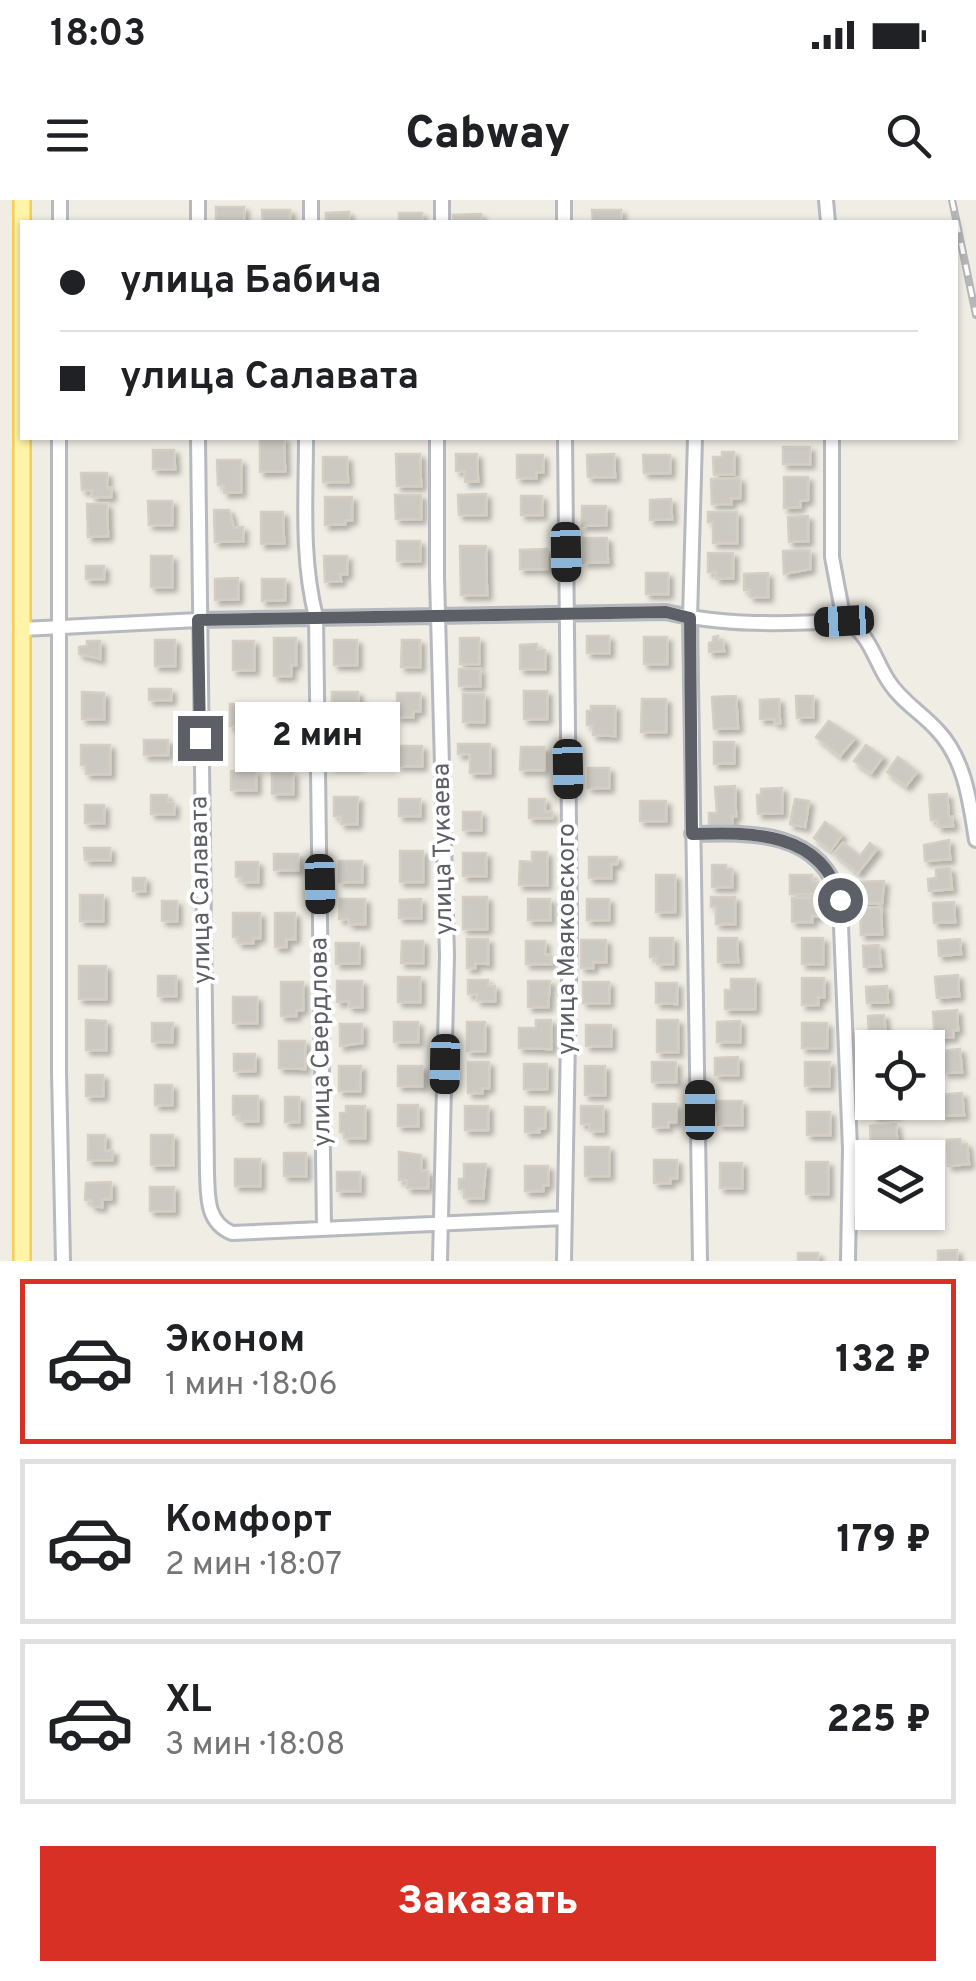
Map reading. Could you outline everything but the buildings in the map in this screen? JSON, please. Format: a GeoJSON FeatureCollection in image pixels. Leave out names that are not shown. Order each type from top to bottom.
{"type":"FeatureCollection","features":[{"type":"Feature","properties":{"kind":"main road"},"geometry":{"type":"LineString","coordinates":[[22,440],[22,1261]]}},
{"type":"Feature","properties":{"kind":"street"},"geometry":{"type":"LineString","coordinates":[[59,440],[63,1261]]}},
{"type":"Feature","properties":{"kind":"street","name":"улица Салавата"},"geometry":{"type":"LineString","coordinates":[[198,440],[208,1203],[215,1222],[232,1233],[324,1228]]}},
{"type":"Feature","properties":{"kind":"street","name":"улица Свердлова"},"geometry":{"type":"LineString","coordinates":[[306,440],[306,554],[316,617],[324,1228]]}},
{"type":"Feature","properties":{"kind":"street","name":"улица Тукаева"},"geometry":{"type":"LineString","coordinates":[[437,440],[447,955],[440,1261]]}},
{"type":"Feature","properties":{"kind":"street","name":"улица Маяковского"},"geometry":{"type":"LineString","coordinates":[[564,1261],[570,926],[565,440]]}},
{"type":"Feature","properties":{"kind":"street"},"geometry":{"type":"LineString","coordinates":[[695,440],[690,618],[700,1261]]}},
{"type":"Feature","properties":{"kind":"street"},"geometry":{"type":"LineString","coordinates":[[832,440],[832,557],[844,621]]}},
{"type":"Feature","properties":{"kind":"street"},"geometry":{"type":"LineString","coordinates":[[22,629],[198,620],[666,612],[690,618],[790,624],[844,621],[864,634],[902,700],[948,744],[959,763],[969,796],[976,840]]}},
{"type":"Feature","properties":{"kind":"street"},"geometry":{"type":"LineString","coordinates":[[692,834],[766,836],[791,841],[836,884],[847,1048],[848,1261]]}},
{"type":"Feature","properties":{"kind":"street"},"geometry":{"type":"LineString","coordinates":[[324,1228],[564,1218]]}},
{"type":"Feature","properties":{"kind":"railway"},"geometry":{"type":"LineString","coordinates":[[952,200],[956,220]]}},
{"type":"Feature","properties":{"kind":"railway"},"geometry":{"type":"LineString","coordinates":[[958,229],[976,315]]}},
{"type":"Feature","properties":{"kind":"route"},"geometry":{"type":"LineString","coordinates":[[200,738],[198,620],[666,612],[690,618],[692,834],[766,836],[791,841],[828,873],[840,900]]}}]}
